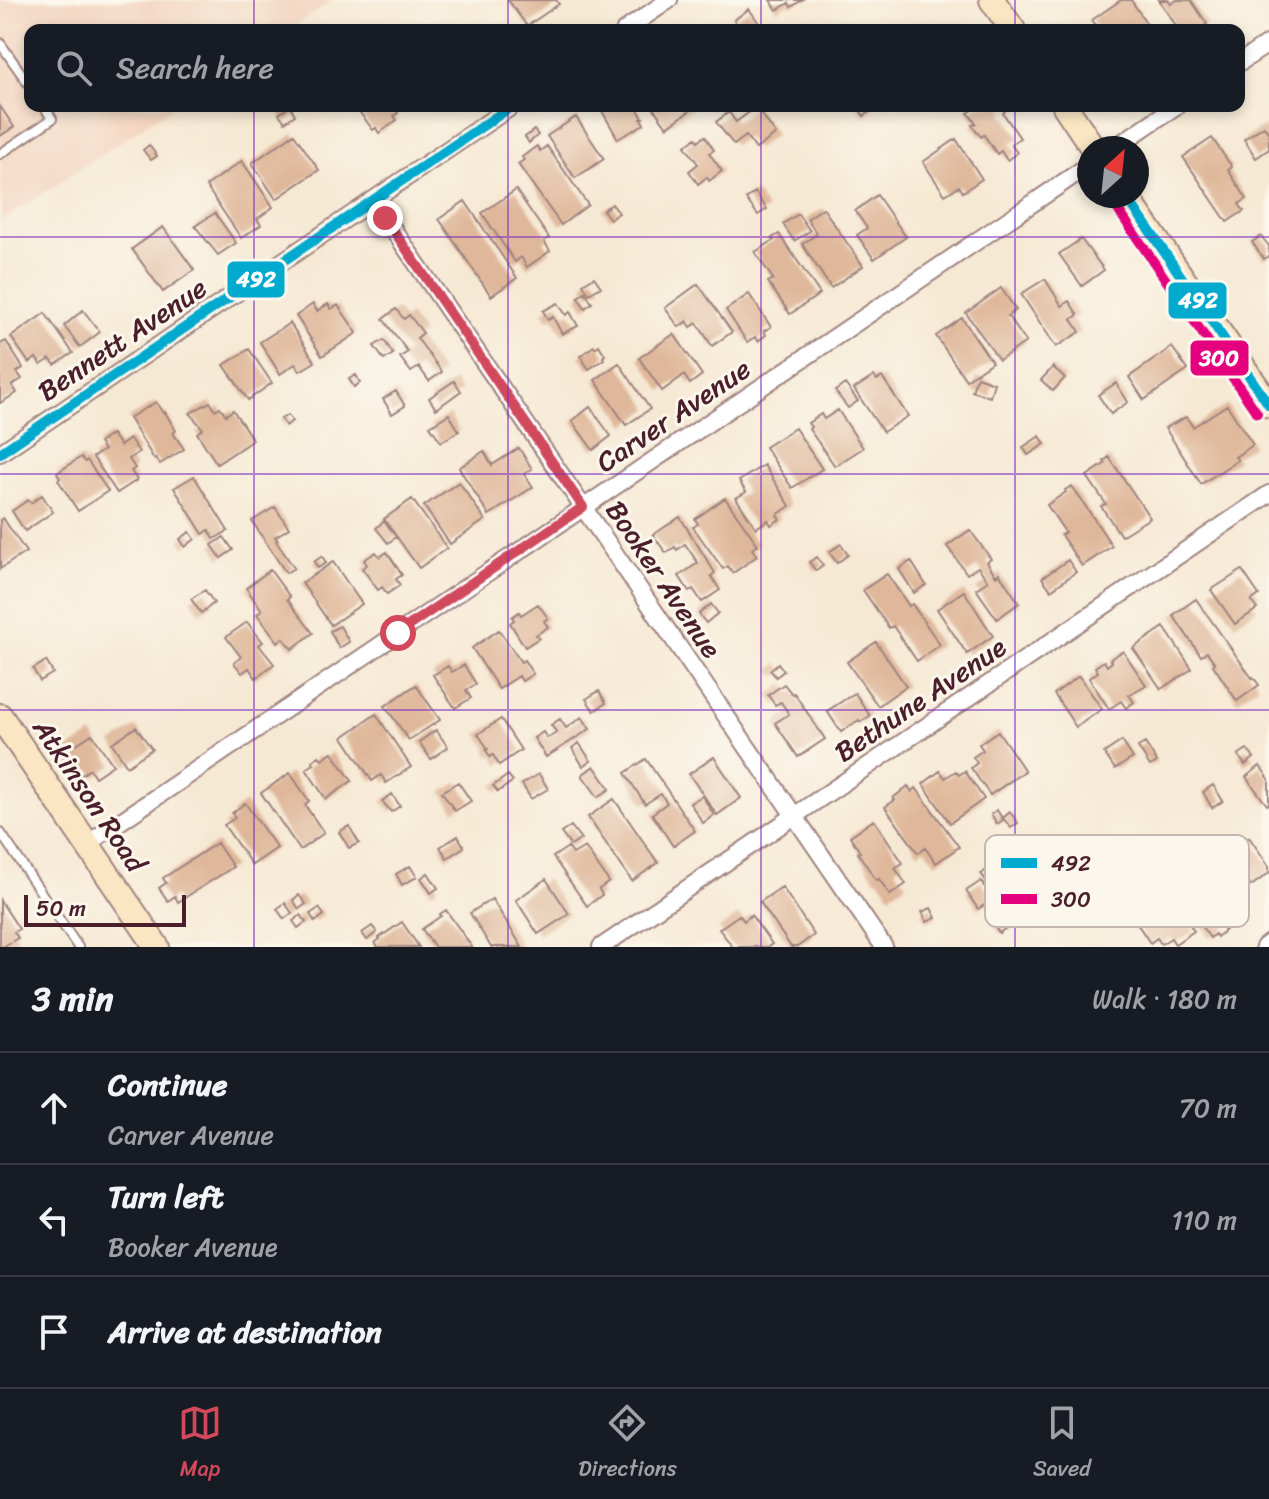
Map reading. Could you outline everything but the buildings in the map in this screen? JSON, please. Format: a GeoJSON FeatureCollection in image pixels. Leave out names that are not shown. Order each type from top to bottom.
{"type":"FeatureCollection","features":[{"type":"Feature","properties":{"kind":"street"},"geometry":{"type":"LineString","coordinates":[[634,24],[669,0]]}},
{"type":"Feature","properties":{"kind":"street"},"geometry":{"type":"LineString","coordinates":[[992,0],[1009,24]]}},
{"type":"Feature","properties":{"kind":"street"},"geometry":{"type":"LineString","coordinates":[[1245,59],[1269,43]]}},
{"type":"Feature","properties":{"kind":"street","name":"Bennett Avenue"},"geometry":{"type":"LineString","coordinates":[[0,453],[503,112]]}},
{"type":"Feature","properties":{"kind":"street"},"geometry":{"type":"LineString","coordinates":[[1069,112],[1085,136]]}},
{"type":"Feature","properties":{"kind":"street"},"geometry":{"type":"LineString","coordinates":[[1132,136],[1167,112]]}},
{"type":"Feature","properties":{"kind":"street","name":"Carver Avenue"},"geometry":{"type":"LineString","coordinates":[[87,844],[1077,173]]}},
{"type":"Feature","properties":{"kind":"street","name":"Booker Avenue"},"geometry":{"type":"LineString","coordinates":[[373,200],[884,947]]}},
{"type":"Feature","properties":{"kind":"street"},"geometry":{"type":"LineString","coordinates":[[1134,208],[1269,405]]}},
{"type":"Feature","properties":{"kind":"street","name":"Bethune Avenue"},"geometry":{"type":"LineString","coordinates":[[601,947],[1269,494]]}},
{"type":"Feature","properties":{"kind":"street","name":"Atkinson Road"},"geometry":{"type":"LineString","coordinates":[[0,716],[157,947]]}},
{"type":"Feature","properties":{"kind":"street"},"geometry":{"type":"LineString","coordinates":[[1264,947],[1269,943]]}},
{"type":"Feature","properties":{"kind":"lane"},"geometry":{"type":"LineString","coordinates":[[0,43],[24,77]]}},
{"type":"Feature","properties":{"kind":"lane"},"geometry":{"type":"LineString","coordinates":[[0,154],[52,119],[48,112]]}},
{"type":"Feature","properties":{"kind":"lane"},"geometry":{"type":"LineString","coordinates":[[0,832],[78,947]]}},
{"type":"Feature","properties":{"kind":"shaded area"},"geometry":{"type":"Polygon","coordinates":[[[0,0],[334,0],[298,24],[24,24],[24,112],[165,112],[0,222],[0,0]]]}},
{"type":"Feature","properties":{"kind":"transit line","name":"492"},"geometry":{"type":"LineString","coordinates":[[0,453],[503,112]]}},
{"type":"Feature","properties":{"kind":"transit line","name":"300"},"geometry":{"type":"LineString","coordinates":[[1117,208],[1257,413]]}},
{"type":"Feature","properties":{"kind":"transit line","name":"492"},"geometry":{"type":"LineString","coordinates":[[1134,208],[1269,405]]}},
{"type":"Feature","properties":{"kind":"route"},"geometry":{"type":"LineString","coordinates":[[385,218],[583,507],[398,633]]}}]}
